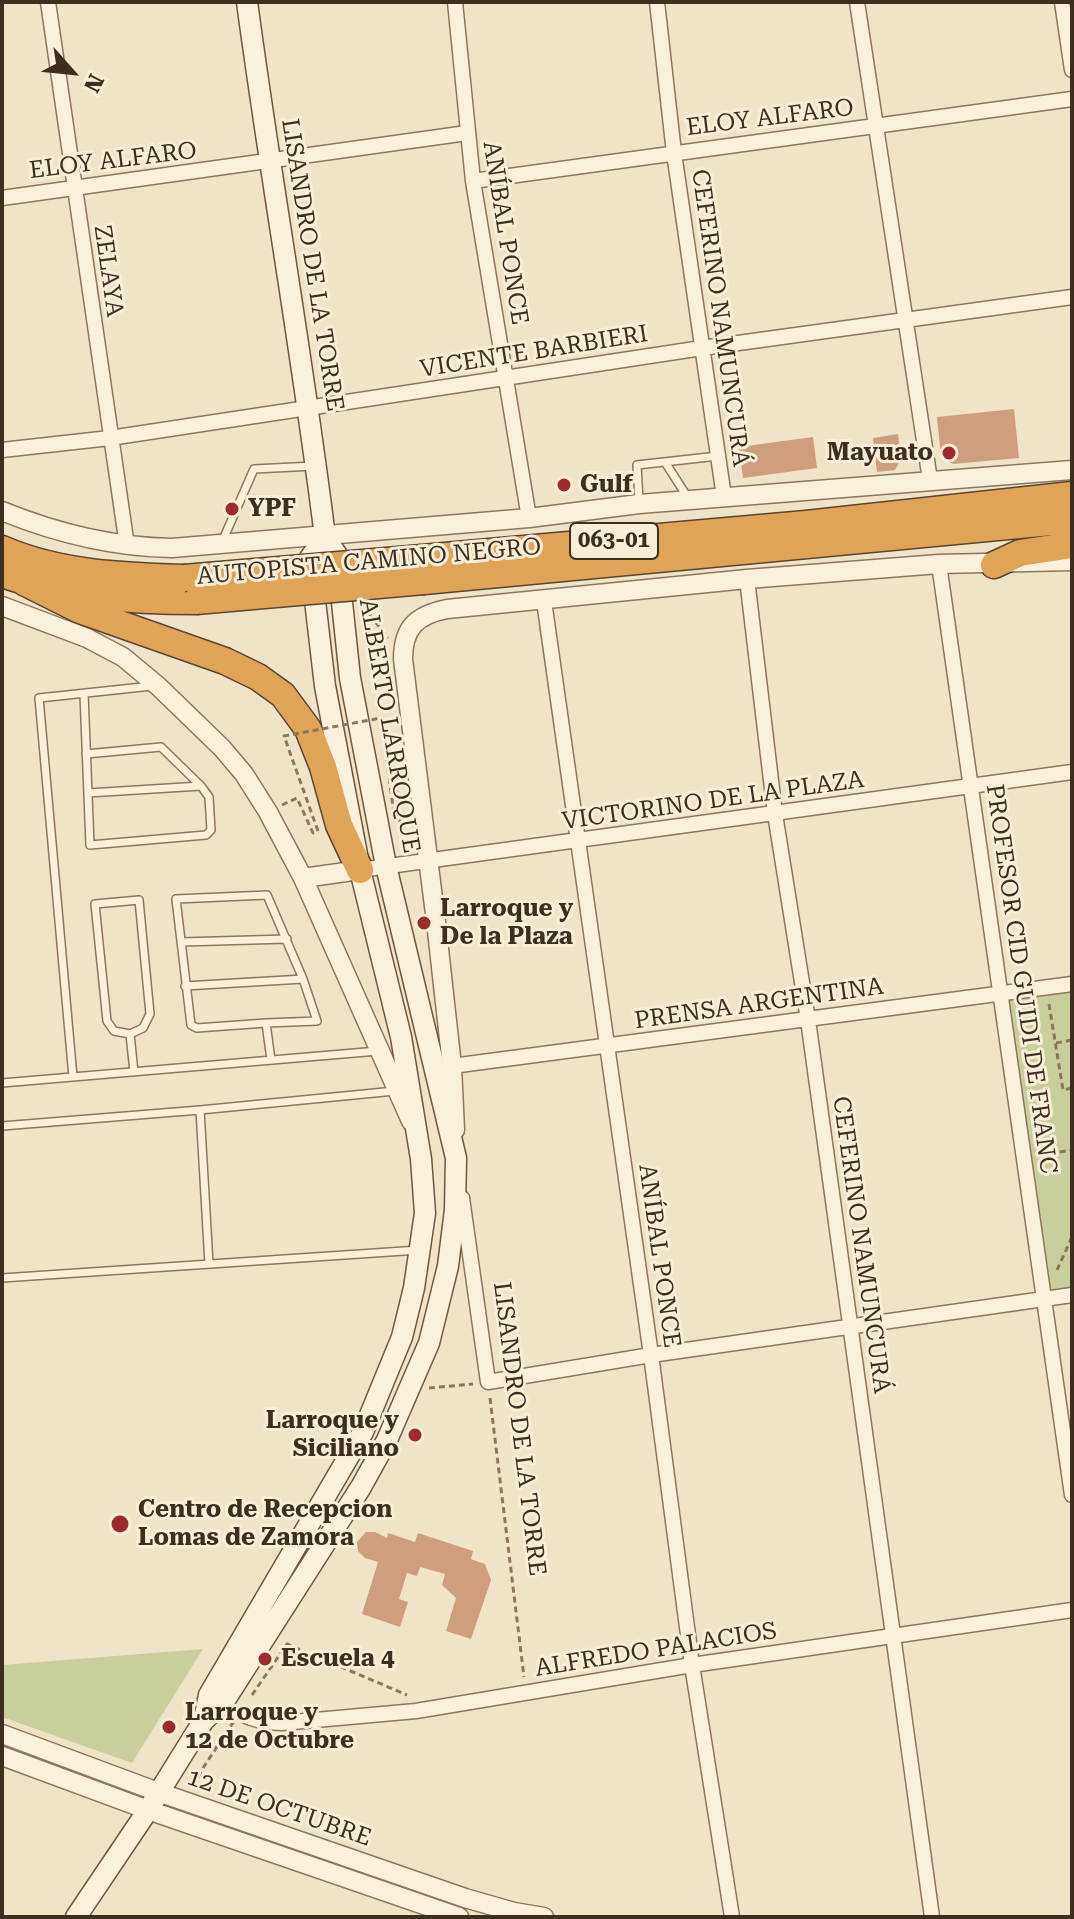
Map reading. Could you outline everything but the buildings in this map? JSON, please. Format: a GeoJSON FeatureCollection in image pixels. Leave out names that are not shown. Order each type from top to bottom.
{"type":"FeatureCollection","features":[{"type":"Feature","properties":{"kind":"highway","name":"AUTOPISTA CAMINO NEGRO"},"geometry":{"type":"LineString","coordinates":[[423,570],[1072,495]]}},
{"type":"Feature","properties":{"kind":"highway","name":"AUTOPISTA CAMINO NEGRO"},"geometry":{"type":"LineString","coordinates":[[13,578],[93,596],[149,601],[190,589],[1072,520]]}},
{"type":"Feature","properties":{"kind":"highway"},"geometry":{"type":"LineString","coordinates":[[994,565],[1020,553],[1072,545]]}},
{"type":"Feature","properties":{"kind":"highway","name":"AUTOPISTA CAMINO NEGRO"},"geometry":{"type":"LineString","coordinates":[[2,549],[73,570],[190,589]]}},
{"type":"Feature","properties":{"kind":"highway"},"geometry":{"type":"LineString","coordinates":[[13,578],[80,610],[225,661],[258,677],[283,695],[308,729],[323,767],[339,825],[373,868]]}},
{"type":"Feature","properties":{"kind":"main road","name":"LISANDRO DE LA TORRE"},"geometry":{"type":"LineString","coordinates":[[247,2],[269,163],[309,407],[325,537]]}},
{"type":"Feature","properties":{"kind":"main road","name":"ALBERTO LARROQUE"},"geometry":{"type":"LineString","coordinates":[[76,1917],[204,1720],[223,1703],[361,1487],[410,1391],[429,1343],[450,1252],[456,1166],[373,868],[316,625],[310,558],[325,537],[337,555],[373,868],[417,1135],[425,1213],[421,1249],[402,1337],[363,1432],[209,1695],[204,1720]]}},
{"type":"Feature","properties":{"kind":"street","name":"ZELAYA"},"geometry":{"type":"LineString","coordinates":[[48,2],[127,546]]}},
{"type":"Feature","properties":{"kind":"street","name":"ANÍBAL PONCE"},"geometry":{"type":"LineString","coordinates":[[455,2],[473,181],[529,518]]}},
{"type":"Feature","properties":{"kind":"street","name":"CEFERINO NAMUNCURÁ"},"geometry":{"type":"LineString","coordinates":[[657,2],[674,153],[724,497]]}},
{"type":"Feature","properties":{"kind":"street"},"geometry":{"type":"LineString","coordinates":[[857,2],[930,480]]}},
{"type":"Feature","properties":{"kind":"street"},"geometry":{"type":"LineString","coordinates":[[1062,2],[1072,70]]}},
{"type":"Feature","properties":{"kind":"street","name":"ELOY ALFARO"},"geometry":{"type":"LineString","coordinates":[[473,181],[1072,99]]}},
{"type":"Feature","properties":{"kind":"street","name":"ELOY ALFARO"},"geometry":{"type":"LineString","coordinates":[[2,198],[467,133]]}},
{"type":"Feature","properties":{"kind":"street","name":"VICENTE BARBIERI"},"geometry":{"type":"LineString","coordinates":[[2,450],[110,438],[702,348],[1072,297]]}},
{"type":"Feature","properties":{"kind":"street"},"geometry":{"type":"LineString","coordinates":[[2,511],[68,533],[127,546],[172,548],[529,518],[639,504],[1072,470]]}},
{"type":"Feature","properties":{"kind":"street"},"geometry":{"type":"LineString","coordinates":[[544,601],[747,579],[939,564],[1072,561]]}},
{"type":"Feature","properties":{"kind":"street","name":"PROFESOR CID GUIDI DE FRANC"},"geometry":{"type":"LineString","coordinates":[[939,564],[1072,1495]]}},
{"type":"Feature","properties":{"kind":"street","name":"CEFERINO NAMUNCURÁ"},"geometry":{"type":"LineString","coordinates":[[747,579],[775,814],[808,1020],[932,1917]]}},
{"type":"Feature","properties":{"kind":"street","name":"ANÍBAL PONCE"},"geometry":{"type":"LineString","coordinates":[[544,601],[692,1665],[732,1917]]}},
{"type":"Feature","properties":{"kind":"street","name":"LISANDRO DE LA TORRE"},"geometry":{"type":"LineString","coordinates":[[488,1382],[456,1166],[452,1066],[403,640],[408,629],[432,612],[544,601]]}},
{"type":"Feature","properties":{"kind":"street"},"geometry":{"type":"LineString","coordinates":[[2,606],[107,647],[123,657],[158,686],[222,748],[244,774],[303,878],[417,1135]]}},
{"type":"Feature","properties":{"kind":"street","name":"VICTORINO DE LA PLAZA"},"geometry":{"type":"LineString","coordinates":[[373,868],[1072,772]]}},
{"type":"Feature","properties":{"kind":"street"},"geometry":{"type":"LineString","coordinates":[[303,878],[373,868]]}},
{"type":"Feature","properties":{"kind":"street","name":"PRENSA ARGENTINA"},"geometry":{"type":"LineString","coordinates":[[452,1066],[1072,984]]}},
{"type":"Feature","properties":{"kind":"street"},"geometry":{"type":"LineString","coordinates":[[488,1382],[651,1355],[851,1329],[1072,1295]]}},
{"type":"Feature","properties":{"kind":"street","name":"ALFREDO PALACIOS"},"geometry":{"type":"LineString","coordinates":[[248,1717],[264,1722],[322,1721],[416,1711],[692,1665],[1072,1610]]}},
{"type":"Feature","properties":{"kind":"street","name":"12 DE OCTUBRE"},"geometry":{"type":"LineString","coordinates":[[2,1734],[153,1801],[459,1917]]}},
{"type":"Feature","properties":{"kind":"street","name":"12 DE OCTUBRE"},"geometry":{"type":"LineString","coordinates":[[2,1756],[513,1914],[544,1917]]}},
{"type":"Feature","properties":{"kind":"lane"},"geometry":{"type":"LineString","coordinates":[[639,504],[637,465],[718,456]]}},
{"type":"Feature","properties":{"kind":"lane"},"geometry":{"type":"LineString","coordinates":[[665,462],[689,500]]}},
{"type":"Feature","properties":{"kind":"lane"},"geometry":{"type":"LineString","coordinates":[[220,545],[254,469],[317,466]]}},
{"type":"Feature","properties":{"kind":"lane"},"geometry":{"type":"LineString","coordinates":[[73,1077],[39,698],[158,686]]}},
{"type":"Feature","properties":{"kind":"lane"},"geometry":{"type":"LineString","coordinates":[[84,694],[86,754],[90,845],[206,835],[211,830],[209,797],[161,747],[86,754]]}},
{"type":"Feature","properties":{"kind":"lane"},"geometry":{"type":"LineString","coordinates":[[88,793],[201,786]]}},
{"type":"Feature","properties":{"kind":"lane"},"geometry":{"type":"LineString","coordinates":[[267,895],[287,939],[317,1021],[197,1028],[191,1025],[176,899],[267,895]]}},
{"type":"Feature","properties":{"kind":"lane"},"geometry":{"type":"LineString","coordinates":[[139,900],[150,1014],[143,1028],[130,1034],[114,1031],[107,1021],[95,904],[139,900]]}},
{"type":"Feature","properties":{"kind":"lane"},"geometry":{"type":"LineString","coordinates":[[181,942],[287,939]]}},
{"type":"Feature","properties":{"kind":"lane"},"geometry":{"type":"LineString","coordinates":[[185,986],[303,979]]}},
{"type":"Feature","properties":{"kind":"lane"},"geometry":{"type":"LineString","coordinates":[[266,1023],[271,1060]]}},
{"type":"Feature","properties":{"kind":"lane"},"geometry":{"type":"LineString","coordinates":[[130,1034],[134,1072]]}},
{"type":"Feature","properties":{"kind":"lane"},"geometry":{"type":"LineString","coordinates":[[2,1083],[380,1051]]}},
{"type":"Feature","properties":{"kind":"lane"},"geometry":{"type":"LineString","coordinates":[[2,1126],[397,1090]]}},
{"type":"Feature","properties":{"kind":"lane"},"geometry":{"type":"LineString","coordinates":[[200,1110],[209,1264]]}},
{"type":"Feature","properties":{"kind":"lane"},"geometry":{"type":"LineString","coordinates":[[2,1278],[421,1249]]}},
{"type":"Feature","properties":{"kind":"path"},"geometry":{"type":"LineString","coordinates":[[346,646],[389,642],[362,605]]}},
{"type":"Feature","properties":{"kind":"path"},"geometry":{"type":"LineString","coordinates":[[268,812],[297,798],[313,833],[318,831],[284,736],[381,718],[395,821],[400,820],[394,769],[416,766]]}},
{"type":"Feature","properties":{"kind":"path"},"geometry":{"type":"LineString","coordinates":[[1047,988],[1063,1090],[1072,1088]]}},
{"type":"Feature","properties":{"kind":"path"},"geometry":{"type":"LineString","coordinates":[[1056,1043],[1072,1040]]}},
{"type":"Feature","properties":{"kind":"path"},"geometry":{"type":"LineString","coordinates":[[1024,1157],[1072,1150]]}},
{"type":"Feature","properties":{"kind":"path"},"geometry":{"type":"LineString","coordinates":[[1044,1299],[1072,1237]]}},
{"type":"Feature","properties":{"kind":"path"},"geometry":{"type":"LineString","coordinates":[[410,1391],[488,1382]]}},
{"type":"Feature","properties":{"kind":"path","name":"LISANDRO DE LA TORRE"},"geometry":{"type":"LineString","coordinates":[[488,1382],[526,1692]]}},
{"type":"Feature","properties":{"kind":"green space"},"geometry":{"type":"Polygon","coordinates":[[[1072,984],[1072,1295],[1044,1299],[1001,994],[1072,984]]]}},
{"type":"Feature","properties":{"kind":"green space"},"geometry":{"type":"Polygon","coordinates":[[[203,1649],[132,1763],[2,1717],[2,1665],[203,1649]]]}},
{"type":"Feature","properties":{"kind":"place","name":"Mayuato"},"geometry":{"type":"Point","coordinates":[949,453]}},
{"type":"Feature","properties":{"kind":"place","name":"Gulf"},"geometry":{"type":"Point","coordinates":[564,485]}},
{"type":"Feature","properties":{"kind":"place","name":"YPF"},"geometry":{"type":"Point","coordinates":[232,509]}},
{"type":"Feature","properties":{"kind":"place","name":"Larroque y De la Plaza"},"geometry":{"type":"Point","coordinates":[424,923]}},
{"type":"Feature","properties":{"kind":"place","name":"Larroque y Siciliano"},"geometry":{"type":"Point","coordinates":[415,1435]}},
{"type":"Feature","properties":{"kind":"place","name":"Centro de Recepcion Lomas de Zamora"},"geometry":{"type":"Point","coordinates":[120,1524]}},
{"type":"Feature","properties":{"kind":"place","name":"Escuela 4"},"geometry":{"type":"Point","coordinates":[265,1659]}},
{"type":"Feature","properties":{"kind":"place","name":"Larroque y 12 de Octubre"},"geometry":{"type":"Point","coordinates":[169,1727]}}]}
